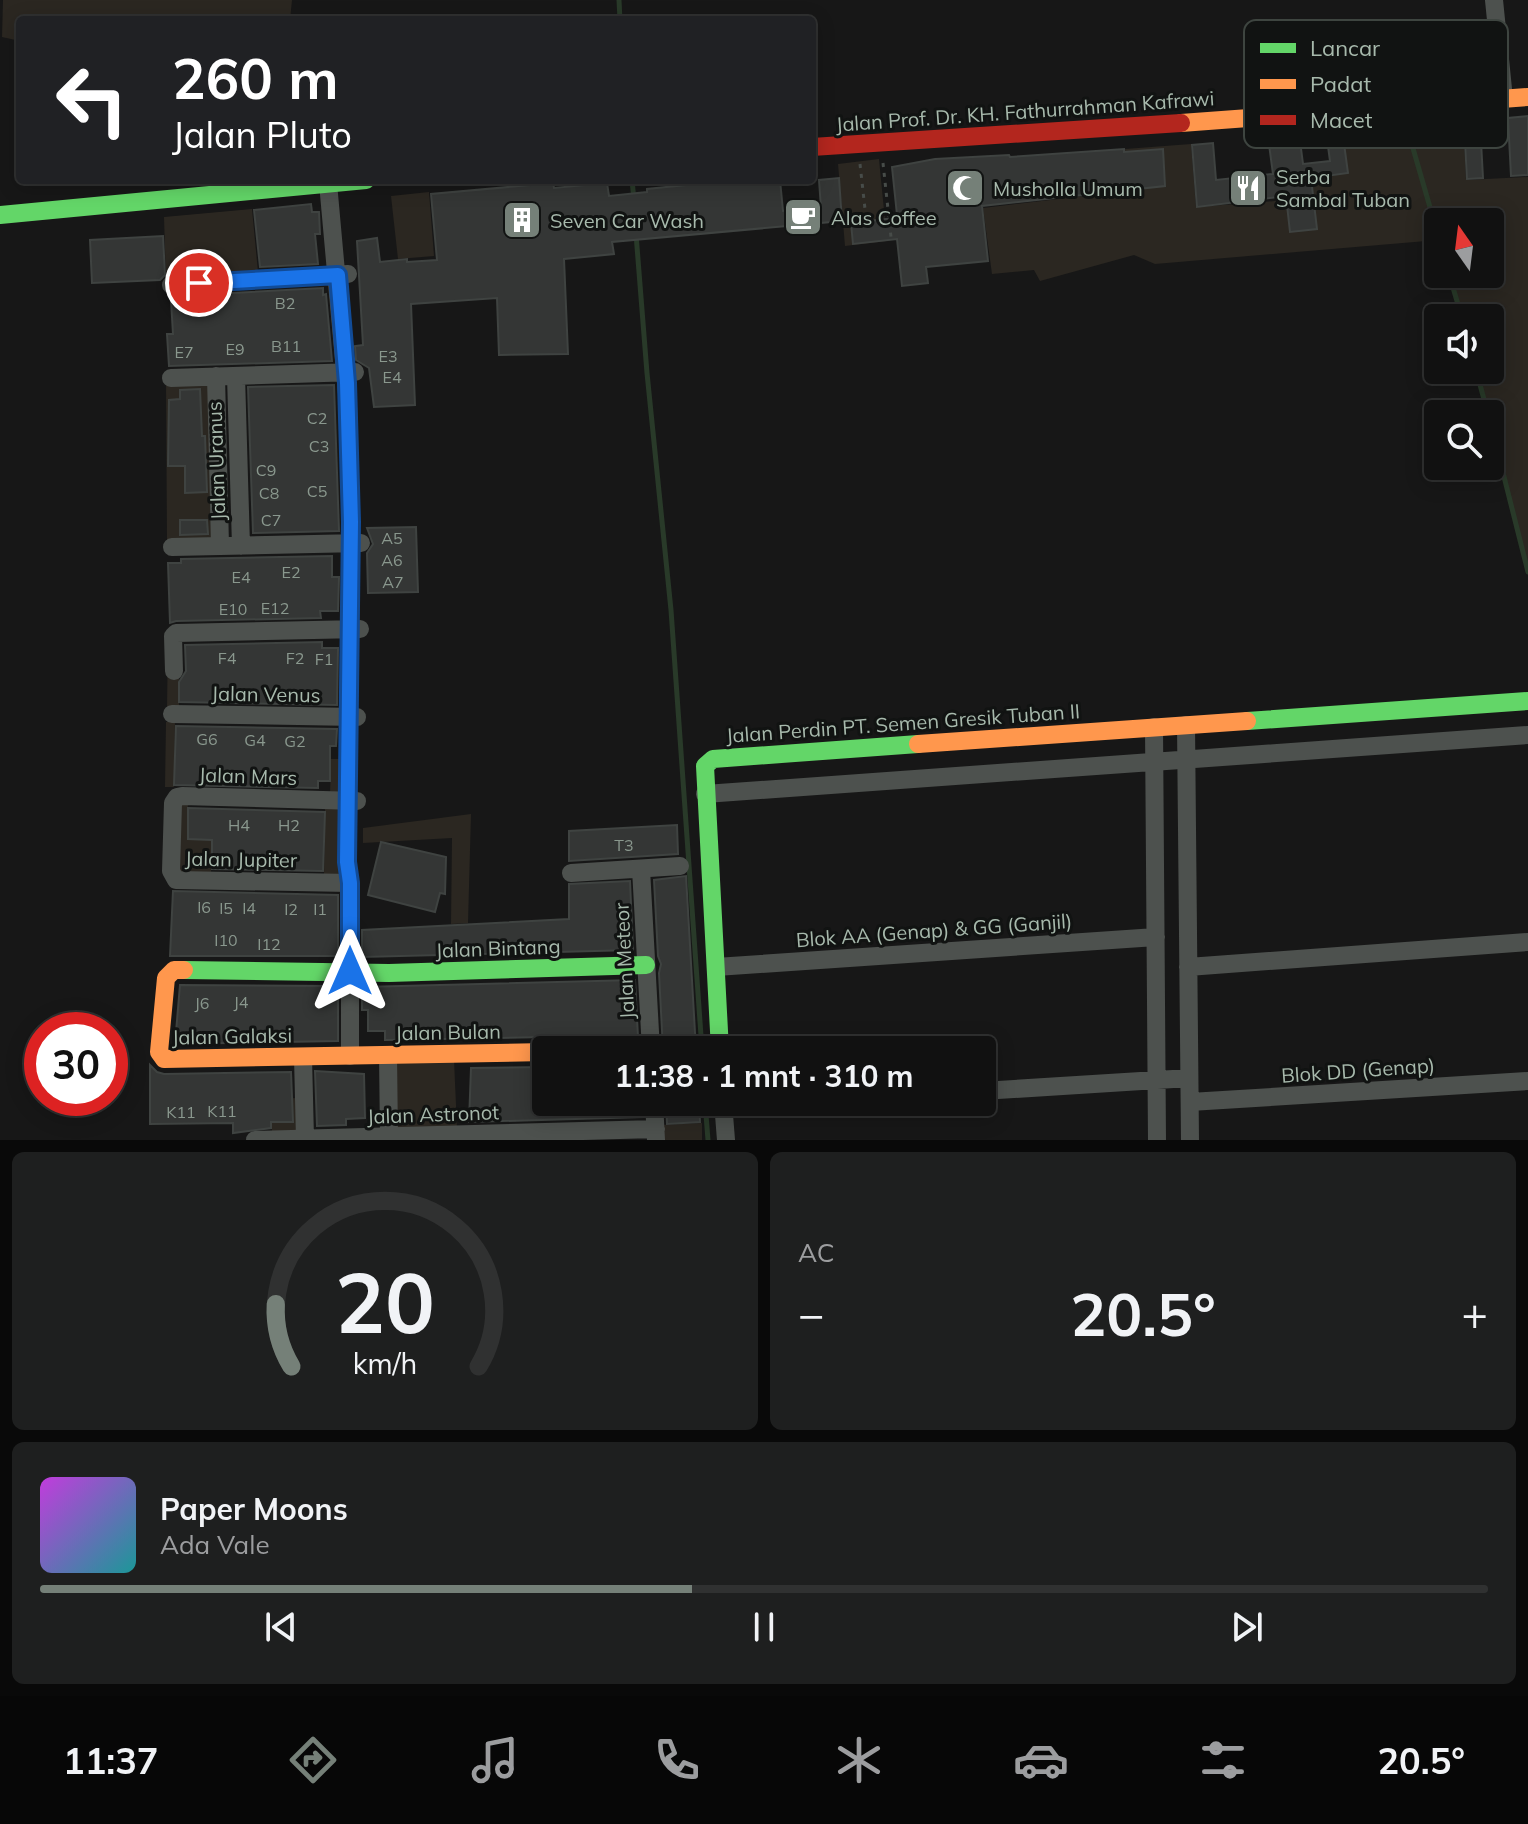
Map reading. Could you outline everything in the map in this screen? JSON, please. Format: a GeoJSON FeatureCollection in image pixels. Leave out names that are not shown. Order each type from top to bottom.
{"type":"FeatureCollection","features":[{"type":"Feature","properties":{"kind":"street"},"geometry":{"type":"LineString","coordinates":[[1494,0],[1496,20]]}},
{"type":"Feature","properties":{"kind":"street","name":"Jalan Prof. Dr. KH. Fathurrahman Kafrawi"},"geometry":{"type":"LineString","coordinates":[[1508,99],[1528,97]]}},
{"type":"Feature","properties":{"kind":"street","name":"Jalan Prof. Dr. KH. Fathurrahman Kafrawi"},"geometry":{"type":"LineString","coordinates":[[816,147],[1244,119]]}},
{"type":"Feature","properties":{"kind":"street"},"geometry":{"type":"LineString","coordinates":[[0,215],[324,184]]}},
{"type":"Feature","properties":{"kind":"street"},"geometry":{"type":"LineString","coordinates":[[334,184],[352,372],[354,429],[353,801],[347,862],[350,883],[350,1056]]}},
{"type":"Feature","properties":{"kind":"street"},"geometry":{"type":"LineString","coordinates":[[171,285],[344,275]]}},
{"type":"Feature","properties":{"kind":"street"},"geometry":{"type":"LineString","coordinates":[[171,378],[352,372]]}},
{"type":"Feature","properties":{"kind":"street","name":"Jalan Uranus"},"geometry":{"type":"LineString","coordinates":[[216,376],[220,546]]}},
{"type":"Feature","properties":{"kind":"street","name":"Jalan Uranus"},"geometry":{"type":"LineString","coordinates":[[236,376],[241,546]]}},
{"type":"Feature","properties":{"kind":"street","name":"Jalan Uranus"},"geometry":{"type":"LineString","coordinates":[[172,547],[356,543]]}},
{"type":"Feature","properties":{"kind":"street"},"geometry":{"type":"LineString","coordinates":[[174,671],[173,636],[176,633],[355,629]]}},
{"type":"Feature","properties":{"kind":"street","name":"Jalan Perdin PT. Semen Gresik Tuban II"},"geometry":{"type":"LineString","coordinates":[[719,1036],[705,794],[705,766],[713,759],[1528,701]]}},
{"type":"Feature","properties":{"kind":"street"},"geometry":{"type":"LineString","coordinates":[[1481,705],[1483,738]]}},
{"type":"Feature","properties":{"kind":"street","name":"Jalan Venus"},"geometry":{"type":"LineString","coordinates":[[172,714],[354,717]]}},
{"type":"Feature","properties":{"kind":"street"},"geometry":{"type":"LineString","coordinates":[[1186,725],[1190,1140]]}},
{"type":"Feature","properties":{"kind":"street"},"geometry":{"type":"LineString","coordinates":[[1154,727],[1157,1140]]}},
{"type":"Feature","properties":{"kind":"street"},"geometry":{"type":"LineString","coordinates":[[705,794],[1528,735]]}},
{"type":"Feature","properties":{"kind":"street"},"geometry":{"type":"LineString","coordinates":[[913,744],[914,779]]}},
{"type":"Feature","properties":{"kind":"street","name":"Jalan Mars"},"geometry":{"type":"LineString","coordinates":[[172,837],[173,803],[179,796],[353,801]]}},
{"type":"Feature","properties":{"kind":"street","name":"Jalan Jupiter"},"geometry":{"type":"LineString","coordinates":[[172,837],[171,873],[176,880],[350,883]]}},
{"type":"Feature","properties":{"kind":"street"},"geometry":{"type":"LineString","coordinates":[[571,873],[680,866]]}},
{"type":"Feature","properties":{"kind":"street","name":"Jalan Meteor"},"geometry":{"type":"LineString","coordinates":[[641,869],[649,1036]]}},
{"type":"Feature","properties":{"kind":"street","name":"Blok AA (Genap) & GG (Ganjil)"},"geometry":{"type":"LineString","coordinates":[[716,967],[1156,937]]}},
{"type":"Feature","properties":{"kind":"street"},"geometry":{"type":"LineString","coordinates":[[1188,967],[1528,942]]}},
{"type":"Feature","properties":{"kind":"street","name":"Jalan Bintang"},"geometry":{"type":"LineString","coordinates":[[162,1012],[166,976],[172,971],[389,973],[646,965]]}},
{"type":"Feature","properties":{"kind":"street","name":"Jalan Galaksi"},"geometry":{"type":"LineString","coordinates":[[162,1012],[159,1052],[163,1059],[350,1056]]}},
{"type":"Feature","properties":{"kind":"street","name":"Jalan Bulan"},"geometry":{"type":"LineString","coordinates":[[350,1056],[532,1052]]}},
{"type":"Feature","properties":{"kind":"street"},"geometry":{"type":"LineString","coordinates":[[388,1055],[389,1137]]}},
{"type":"Feature","properties":{"kind":"street"},"geometry":{"type":"LineString","coordinates":[[303,1057],[305,1139]]}},
{"type":"Feature","properties":{"kind":"street"},"geometry":{"type":"LineString","coordinates":[[996,1090],[1189,1078]]}},
{"type":"Feature","properties":{"kind":"street","name":"Blok DD (Genap)"},"geometry":{"type":"LineString","coordinates":[[1190,1102],[1528,1081]]}},
{"type":"Feature","properties":{"kind":"street"},"geometry":{"type":"LineString","coordinates":[[725,1116],[726,1140]]}},
{"type":"Feature","properties":{"kind":"street","name":"Jalan Astronot"},"geometry":{"type":"LineString","coordinates":[[255,1140],[656,1134]]}},
{"type":"Feature","properties":{"kind":"path"},"geometry":{"type":"LineString","coordinates":[[881,143],[891,237]]}},
{"type":"Feature","properties":{"kind":"path"},"geometry":{"type":"LineString","coordinates":[[857,144],[866,218]]}},
{"type":"Feature","properties":{"kind":"shaded area"},"geometry":{"type":"Polygon","coordinates":[[[3,0],[292,0],[290,16],[16,16],[16,40],[2,37],[3,0]]]}},
{"type":"Feature","properties":{"kind":"shaded area"},"geometry":{"type":"Polygon","coordinates":[[[1191,144],[1196,207],[1275,201],[1274,183],[1348,172],[1345,148],[1464,148],[1466,180],[1528,177],[1528,572],[1504,472],[1504,400],[1486,400],[1480,384],[1504,384],[1504,304],[1458,304],[1453,288],[1504,288],[1504,208],[1424,208],[1424,241],[1155,264],[1134,255],[1040,281],[1034,270],[992,274],[983,208],[1127,191],[1125,149],[1191,144]]]}},
{"type":"Feature","properties":{"kind":"shaded area"},"geometry":{"type":"Polygon","coordinates":[[[879,159],[887,241],[845,246],[838,164],[879,159]]]}},
{"type":"Feature","properties":{"kind":"shaded area"},"geometry":{"type":"Polygon","coordinates":[[[429,192],[434,256],[398,259],[391,196],[429,192]]]}},
{"type":"Feature","properties":{"kind":"shaded area"},"geometry":{"type":"Polygon","coordinates":[[[252,209],[258,272],[166,281],[164,217],[252,209]]]}},
{"type":"Feature","properties":{"kind":"shaded area"},"geometry":{"type":"Polygon","coordinates":[[[209,382],[213,539],[167,541],[166,383],[209,382]]]}},
{"type":"Feature","properties":{"kind":"shaded area"},"geometry":{"type":"Polygon","coordinates":[[[179,638],[179,708],[167,708],[168,639],[179,638]]]}},
{"type":"Feature","properties":{"kind":"shaded area"},"geometry":{"type":"Polygon","coordinates":[[[166,722],[175,722],[174,787],[165,787],[166,722]]]}},
{"type":"Feature","properties":{"kind":"shaded area"},"geometry":{"type":"Polygon","coordinates":[[[331,759],[341,759],[341,795],[330,795],[331,759]]]}},
{"type":"Feature","properties":{"kind":"shaded area"},"geometry":{"type":"Polygon","coordinates":[[[178,803],[188,803],[187,839],[211,840],[211,873],[176,872],[178,803]]]}},
{"type":"Feature","properties":{"kind":"shaded area"},"geometry":{"type":"Polygon","coordinates":[[[325,808],[341,808],[340,875],[324,875],[325,808]]]}},
{"type":"Feature","properties":{"kind":"shaded area"},"geometry":{"type":"Polygon","coordinates":[[[471,814],[468,923],[451,924],[452,838],[363,843],[363,828],[471,814]]]}},
{"type":"Feature","properties":{"kind":"shaded area"},"geometry":{"type":"Polygon","coordinates":[[[454,1059],[457,1129],[394,1131],[393,1060],[454,1059]]]}},
{"type":"Feature","properties":{"kind":"shaded area"},"geometry":{"type":"Polygon","coordinates":[[[297,1098],[298,1132],[272,1133],[271,1099],[297,1098]]]}},
{"type":"Feature","properties":{"kind":"shaded area"},"geometry":{"type":"Polygon","coordinates":[[[702,1123],[702,1140],[661,1140],[660,1125],[702,1123]]]}},
{"type":"Feature","properties":{"kind":"building"},"geometry":{"type":"Polygon","coordinates":[[[1528,116],[1528,175],[1511,176],[1508,118],[1528,116]]]}},
{"type":"Feature","properties":{"kind":"building"},"geometry":{"type":"Polygon","coordinates":[[[1213,143],[1216,180],[1273,174],[1269,148],[1301,148],[1303,164],[1330,161],[1328,148],[1345,148],[1348,173],[1311,178],[1317,229],[1290,232],[1286,196],[1197,207],[1192,145],[1213,143]]]}},
{"type":"Feature","properties":{"kind":"building"},"geometry":{"type":"Polygon","coordinates":[[[1465,148],[1481,148],[1483,178],[1467,179],[1465,148]]]}},
{"type":"Feature","properties":{"kind":"building"},"geometry":{"type":"Polygon","coordinates":[[[1124,149],[1124,152],[1163,149],[1165,186],[982,206],[988,261],[926,267],[928,283],[902,286],[897,239],[853,244],[851,223],[895,218],[897,215],[892,167],[935,159],[1124,149]]]}},
{"type":"Feature","properties":{"kind":"building"},"geometry":{"type":"Polygon","coordinates":[[[839,178],[842,221],[612,242],[614,254],[564,259],[568,354],[499,355],[497,298],[411,304],[415,405],[374,407],[369,368],[356,360],[355,346],[363,345],[357,241],[377,238],[380,262],[437,260],[431,194],[542,184],[553,184],[554,188],[607,184],[609,196],[696,184],[780,184],[783,211],[821,208],[819,180],[839,178]]]}},
{"type":"Feature","properties":{"kind":"building"},"geometry":{"type":"Polygon","coordinates":[[[311,204],[312,212],[319,212],[320,234],[315,234],[318,264],[260,267],[254,210],[311,204]]]}},
{"type":"Feature","properties":{"kind":"building"},"geometry":{"type":"Polygon","coordinates":[[[163,236],[165,275],[160,280],[92,283],[90,240],[163,236]]]}},
{"type":"Feature","properties":{"kind":"building"},"geometry":{"type":"Polygon","coordinates":[[[323,288],[332,361],[169,366],[167,334],[173,334],[171,300],[198,298],[197,295],[323,288]]]}},
{"type":"Feature","properties":{"kind":"building"},"geometry":{"type":"Polygon","coordinates":[[[334,385],[339,531],[253,533],[248,387],[334,385]]]}},
{"type":"Feature","properties":{"kind":"building"},"geometry":{"type":"Polygon","coordinates":[[[200,389],[207,492],[185,493],[185,466],[168,466],[169,400],[180,399],[180,390],[200,389]]]}},
{"type":"Feature","properties":{"kind":"building"},"geometry":{"type":"Polygon","coordinates":[[[180,520],[207,520],[208,534],[180,535],[180,520]]]}},
{"type":"Feature","properties":{"kind":"building"},"geometry":{"type":"Polygon","coordinates":[[[416,527],[418,592],[368,593],[367,553],[373,544],[367,528],[416,527]]]}},
{"type":"Feature","properties":{"kind":"building"},"geometry":{"type":"Polygon","coordinates":[[[332,556],[332,577],[339,577],[338,611],[320,611],[321,618],[170,623],[168,563],[181,563],[181,559],[332,556]]]}},
{"type":"Feature","properties":{"kind":"building"},"geometry":{"type":"Polygon","coordinates":[[[322,642],[322,648],[338,648],[337,705],[179,702],[179,682],[186,671],[185,645],[322,642]]]}},
{"type":"Feature","properties":{"kind":"building"},"geometry":{"type":"Polygon","coordinates":[[[176,726],[337,729],[336,746],[330,746],[330,781],[318,781],[318,788],[174,785],[176,726]]]}},
{"type":"Feature","properties":{"kind":"building"},"geometry":{"type":"Polygon","coordinates":[[[188,808],[325,812],[323,871],[212,869],[212,840],[188,839],[188,808]]]}},
{"type":"Feature","properties":{"kind":"building"},"geometry":{"type":"Polygon","coordinates":[[[677,825],[678,854],[569,861],[569,831],[677,825]]]}},
{"type":"Feature","properties":{"kind":"building"},"geometry":{"type":"Polygon","coordinates":[[[381,842],[446,857],[445,894],[440,893],[435,912],[368,895],[381,842]]]}},
{"type":"Feature","properties":{"kind":"building"},"geometry":{"type":"Polygon","coordinates":[[[686,876],[695,1036],[662,1036],[661,964],[654,880],[686,876]]]}},
{"type":"Feature","properties":{"kind":"building"},"geometry":{"type":"Polygon","coordinates":[[[630,881],[633,950],[362,957],[362,930],[569,919],[569,884],[630,881]]]}},
{"type":"Feature","properties":{"kind":"building"},"geometry":{"type":"Polygon","coordinates":[[[173,891],[338,895],[338,956],[170,956],[173,891]]]}},
{"type":"Feature","properties":{"kind":"building"},"geometry":{"type":"Polygon","coordinates":[[[635,980],[638,1036],[385,1040],[385,1031],[368,1031],[368,1010],[362,1010],[362,987],[635,980]]]}},
{"type":"Feature","properties":{"kind":"building"},"geometry":{"type":"Polygon","coordinates":[[[180,985],[338,986],[338,1041],[175,1044],[180,985]]]}},
{"type":"Feature","properties":{"kind":"building"},"geometry":{"type":"Polygon","coordinates":[[[150,1065],[164,1074],[291,1072],[293,1122],[271,1122],[271,1128],[233,1133],[233,1123],[150,1124],[150,1065]]]}},
{"type":"Feature","properties":{"kind":"building"},"geometry":{"type":"Polygon","coordinates":[[[532,1067],[532,1116],[643,1117],[469,1122],[471,1068],[532,1067]]]}},
{"type":"Feature","properties":{"kind":"building"},"geometry":{"type":"Polygon","coordinates":[[[315,1071],[364,1074],[365,1118],[346,1119],[346,1125],[317,1126],[315,1071]]]}},
{"type":"Feature","properties":{"kind":"building"},"geometry":{"type":"Polygon","coordinates":[[[667,1116],[700,1116],[700,1122],[667,1124],[667,1116]]]}},
{"type":"Feature","properties":{"kind":"waterway"},"geometry":{"type":"LineString","coordinates":[[619,0],[620,16]]}},
{"type":"Feature","properties":{"kind":"waterway"},"geometry":{"type":"LineString","coordinates":[[1413,148],[1430,208]]}},
{"type":"Feature","properties":{"kind":"waterway"},"geometry":{"type":"LineString","coordinates":[[632,184],[634,200]]}},
{"type":"Feature","properties":{"kind":"waterway"},"geometry":{"type":"LineString","coordinates":[[636,234],[671,610],[701,1036]]}},
{"type":"Feature","properties":{"kind":"waterway"},"geometry":{"type":"LineString","coordinates":[[1453,288],[1458,304]]}},
{"type":"Feature","properties":{"kind":"waterway"},"geometry":{"type":"LineString","coordinates":[[1480,384],[1484,400]]}},
{"type":"Feature","properties":{"kind":"waterway"},"geometry":{"type":"LineString","coordinates":[[1504,477],[1528,572]]}},
{"type":"Feature","properties":{"kind":"waterway"},"geometry":{"type":"LineString","coordinates":[[706,1116],[708,1140]]}},
{"type":"Feature","properties":{"kind":"traffic: fast"},"geometry":{"type":"LineString","coordinates":[[0,215],[324,184]]}},
{"type":"Feature","properties":{"kind":"traffic: fast"},"geometry":{"type":"LineString","coordinates":[[1247,721],[1528,701]]}},
{"type":"Feature","properties":{"kind":"traffic: fast"},"geometry":{"type":"LineString","coordinates":[[719,1036],[705,766],[713,759],[918,744]]}},
{"type":"Feature","properties":{"kind":"traffic: fast"},"geometry":{"type":"LineString","coordinates":[[184,970],[389,973],[646,965]]}},
{"type":"Feature","properties":{"kind":"traffic: slow"},"geometry":{"type":"LineString","coordinates":[[1508,98],[1528,97]]}},
{"type":"Feature","properties":{"kind":"traffic: slow"},"geometry":{"type":"LineString","coordinates":[[1181,123],[1244,118]]}},
{"type":"Feature","properties":{"kind":"traffic: slow"},"geometry":{"type":"LineString","coordinates":[[918,744],[1247,721]]}},
{"type":"Feature","properties":{"kind":"traffic: slow"},"geometry":{"type":"LineString","coordinates":[[184,970],[174,970],[166,978],[159,1052],[164,1059],[532,1052]]}},
{"type":"Feature","properties":{"kind":"traffic: jam"},"geometry":{"type":"LineString","coordinates":[[816,147],[1181,123]]}},
{"type":"Feature","properties":{"kind":"place","name":"Musholla Umum"},"geometry":{"type":"Point","coordinates":[965,188]}},
{"type":"Feature","properties":{"kind":"place","name":"Serba Sambal Tuban"},"geometry":{"type":"Point","coordinates":[1248,188]}},
{"type":"Feature","properties":{"kind":"place","name":"Alas Coffee"},"geometry":{"type":"Point","coordinates":[803,217]}},
{"type":"Feature","properties":{"kind":"place","name":"Seven Car Wash"},"geometry":{"type":"Point","coordinates":[522,220]}},
{"type":"Feature","properties":{"kind":"route"},"geometry":{"type":"LineString","coordinates":[[199,283],[338,275],[347,383],[351,522],[347,862],[350,883],[350,971]]}}]}
